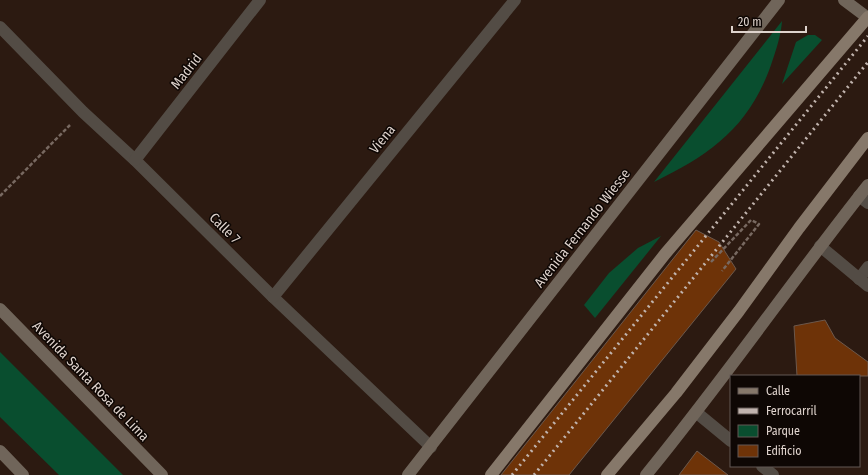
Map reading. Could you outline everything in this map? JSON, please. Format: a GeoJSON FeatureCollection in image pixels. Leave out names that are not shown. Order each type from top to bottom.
{"type":"FeatureCollection","features":[{"type":"Feature","properties":{"kind":"main road","name":"Avenida Fernando Wiesse"},"geometry":{"type":"LineString","coordinates":[[408,475],[779,0]]}},
{"type":"Feature","properties":{"kind":"main road"},"geometry":{"type":"LineString","coordinates":[[491,475],[664,254],[868,18],[844,0]]}},
{"type":"Feature","properties":{"kind":"main road"},"geometry":{"type":"LineString","coordinates":[[608,475],[681,387],[740,311],[799,228],[868,138]]}},
{"type":"Feature","properties":{"kind":"main road"},"geometry":{"type":"LineString","coordinates":[[646,475],[697,413],[820,246],[864,200],[868,186]]}},
{"type":"Feature","properties":{"kind":"main road","name":"Avenida Santa Rosa de Lima"},"geometry":{"type":"LineString","coordinates":[[0,309],[162,475]]}},
{"type":"Feature","properties":{"kind":"main road"},"geometry":{"type":"LineString","coordinates":[[0,451],[23,475]]}},
{"type":"Feature","properties":{"kind":"street","name":"Madrid"},"geometry":{"type":"LineString","coordinates":[[134,160],[260,0]]}},
{"type":"Feature","properties":{"kind":"street","name":"Viena"},"geometry":{"type":"LineString","coordinates":[[273,297],[515,0]]}},
{"type":"Feature","properties":{"kind":"street","name":"Calle 7"},"geometry":{"type":"LineString","coordinates":[[0,27],[83,112],[430,448]]}},
{"type":"Feature","properties":{"kind":"street"},"geometry":{"type":"LineString","coordinates":[[820,246],[864,282],[868,267]]}},
{"type":"Feature","properties":{"kind":"street"},"geometry":{"type":"LineString","coordinates":[[697,413],[730,440]]}},
{"type":"Feature","properties":{"kind":"street"},"geometry":{"type":"LineString","coordinates":[[763,467],[773,475]]}},
{"type":"Feature","properties":{"kind":"path"},"geometry":{"type":"LineString","coordinates":[[0,196],[83,112]]}},
{"type":"Feature","properties":{"kind":"path"},"geometry":{"type":"LineString","coordinates":[[712,262],[752,220],[758,224],[722,271]]}},
{"type":"Feature","properties":{"kind":"green space"},"geometry":{"type":"Polygon","coordinates":[[[782,21],[781,32],[771,65],[762,87],[751,106],[739,122],[726,136],[693,161],[654,182],[782,21]]]}},
{"type":"Feature","properties":{"kind":"green space"},"geometry":{"type":"Polygon","coordinates":[[[808,35],[815,35],[822,40],[782,84],[796,42],[808,35]]]}},
{"type":"Feature","properties":{"kind":"green space"},"geometry":{"type":"Polygon","coordinates":[[[661,236],[595,318],[584,305],[609,273],[638,248],[661,236]]]}},
{"type":"Feature","properties":{"kind":"green space"},"geometry":{"type":"Polygon","coordinates":[[[0,352],[123,475],[59,475],[0,417],[0,352]]]}},
{"type":"Feature","properties":{"kind":"building"},"geometry":{"type":"Polygon","coordinates":[[[696,230],[719,242],[736,269],[569,475],[501,475],[696,230]]]}},
{"type":"Feature","properties":{"kind":"building"},"geometry":{"type":"Polygon","coordinates":[[[825,320],[835,338],[868,362],[868,376],[797,375],[794,326],[825,320]]]}},
{"type":"Feature","properties":{"kind":"building"},"geometry":{"type":"Polygon","coordinates":[[[697,451],[728,475],[679,475],[697,451]]]}},
{"type":"Feature","properties":{"kind":"railway"},"geometry":{"type":"LineString","coordinates":[[512,475],[868,36]]}},
{"type":"Feature","properties":{"kind":"railway"},"geometry":{"type":"LineString","coordinates":[[534,475],[868,62]]}}]}
